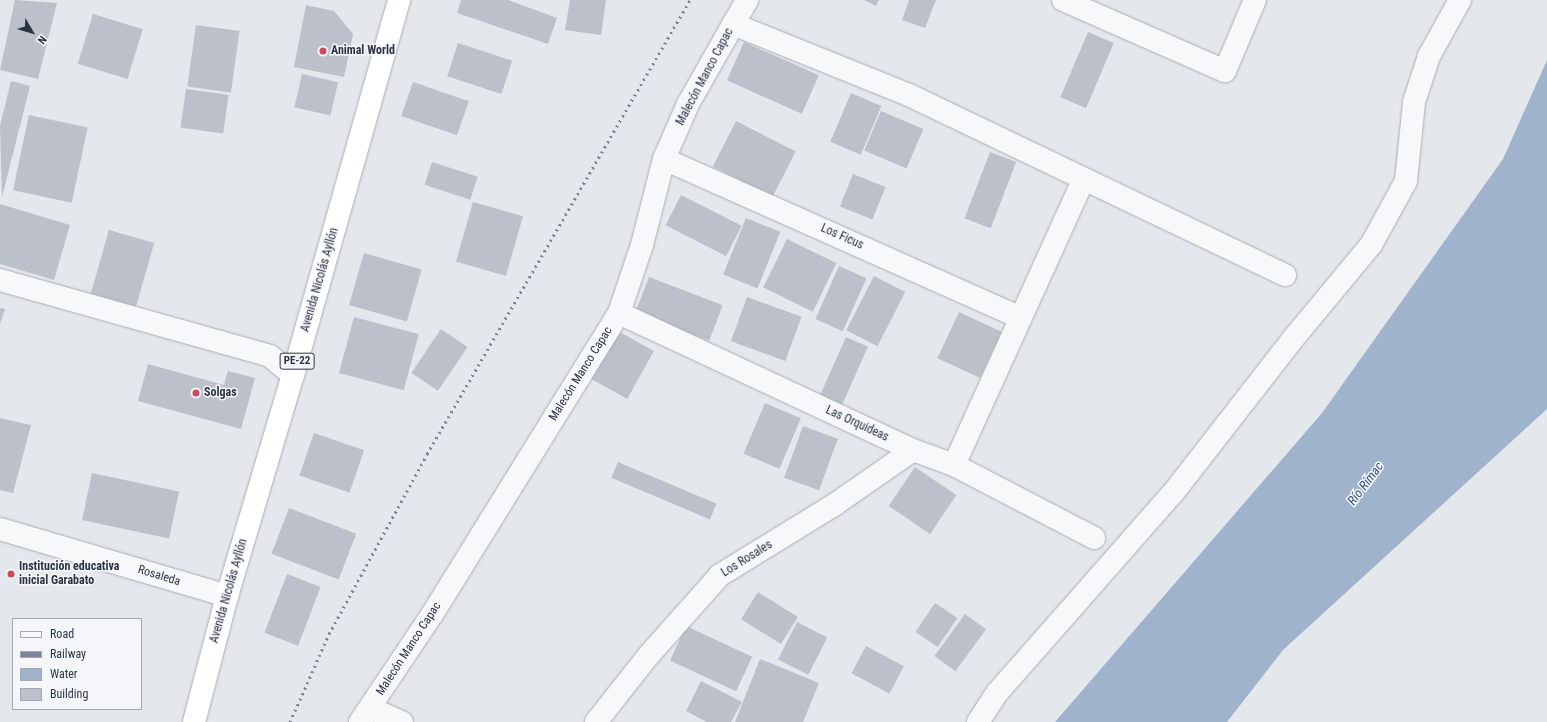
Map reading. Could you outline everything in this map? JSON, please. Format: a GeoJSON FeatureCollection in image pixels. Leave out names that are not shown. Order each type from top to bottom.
{"type":"FeatureCollection","features":[{"type":"Feature","properties":{"kind":"highway","name":"Avenida Nicolás Ayllón"},"geometry":{"type":"LineString","coordinates":[[194,722],[227,596],[293,375],[399,0]]}},
{"type":"Feature","properties":{"kind":"street","name":"Malecón Manco Capac"},"geometry":{"type":"LineString","coordinates":[[365,715],[433,613],[619,313],[642,245],[664,159],[688,104],[747,0]]}},
{"type":"Feature","properties":{"kind":"street"},"geometry":{"type":"LineString","coordinates":[[1063,0],[1225,71],[1255,0]]}},
{"type":"Feature","properties":{"kind":"street"},"geometry":{"type":"LineString","coordinates":[[978,722],[997,693],[1173,493],[1292,340],[1371,245],[1406,181],[1414,102],[1429,56],[1460,0]]}},
{"type":"Feature","properties":{"kind":"street"},"geometry":{"type":"LineString","coordinates":[[733,24],[909,95],[1083,181],[1285,275]]}},
{"type":"Feature","properties":{"kind":"street","name":"Los Ficus"},"geometry":{"type":"LineString","coordinates":[[664,159],[1019,317]]}},
{"type":"Feature","properties":{"kind":"street"},"geometry":{"type":"LineString","coordinates":[[954,466],[1019,317],[1083,181]]}},
{"type":"Feature","properties":{"kind":"street"},"geometry":{"type":"LineString","coordinates":[[0,280],[270,356],[293,375]]}},
{"type":"Feature","properties":{"kind":"street","name":"Las Orquideas"},"geometry":{"type":"LineString","coordinates":[[619,313],[913,450],[954,466],[1094,538]]}},
{"type":"Feature","properties":{"kind":"street","name":"Los Rosales"},"geometry":{"type":"LineString","coordinates":[[596,722],[649,655],[720,575],[834,505],[913,450]]}},
{"type":"Feature","properties":{"kind":"street","name":"Rosaleda"},"geometry":{"type":"LineString","coordinates":[[0,529],[227,596]]}},
{"type":"Feature","properties":{"kind":"street"},"geometry":{"type":"LineString","coordinates":[[365,715],[402,722]]}},
{"type":"Feature","properties":{"kind":"water","name":"Río Rímac"},"geometry":{"type":"Polygon","coordinates":[[[1547,60],[1547,409],[1283,650],[1227,722],[1055,722],[1322,413],[1503,159],[1547,60]]]}},
{"type":"Feature","properties":{"kind":"building"},"geometry":{"type":"Polygon","coordinates":[[[15,0],[57,3],[38,79],[0,70],[15,0]]]}},
{"type":"Feature","properties":{"kind":"building"},"geometry":{"type":"Polygon","coordinates":[[[461,0],[508,0],[557,18],[548,44],[457,13],[461,0]]]}},
{"type":"Feature","properties":{"kind":"building"},"geometry":{"type":"Polygon","coordinates":[[[570,0],[606,0],[601,35],[565,30],[570,0]]]}},
{"type":"Feature","properties":{"kind":"building"},"geometry":{"type":"Polygon","coordinates":[[[864,0],[879,0],[876,6],[864,0]]]}},
{"type":"Feature","properties":{"kind":"building"},"geometry":{"type":"Polygon","coordinates":[[[909,0],[936,0],[925,28],[902,20],[909,0]]]}},
{"type":"Feature","properties":{"kind":"building","name":"Animal World"},"geometry":{"type":"Polygon","coordinates":[[[306,5],[334,11],[353,34],[344,77],[294,67],[306,5]]]}},
{"type":"Feature","properties":{"kind":"building"},"geometry":{"type":"Polygon","coordinates":[[[93,14],[143,29],[128,79],[78,64],[93,14]]]}},
{"type":"Feature","properties":{"kind":"building"},"geometry":{"type":"Polygon","coordinates":[[[196,25],[240,31],[231,93],[187,86],[196,25]]]}},
{"type":"Feature","properties":{"kind":"building"},"geometry":{"type":"Polygon","coordinates":[[[1088,32],[1114,43],[1086,108],[1060,97],[1088,32]]]}},
{"type":"Feature","properties":{"kind":"building"},"geometry":{"type":"Polygon","coordinates":[[[744,42],[819,75],[802,114],[727,80],[744,42]]]}},
{"type":"Feature","properties":{"kind":"building"},"geometry":{"type":"Polygon","coordinates":[[[458,43],[512,61],[501,94],[447,76],[458,43]]]}},
{"type":"Feature","properties":{"kind":"building"},"geometry":{"type":"Polygon","coordinates":[[[302,74],[338,82],[330,115],[294,107],[302,74]]]}},
{"type":"Feature","properties":{"kind":"building"},"geometry":{"type":"Polygon","coordinates":[[[11,81],[30,86],[2,197],[0,126],[11,81]]]}},
{"type":"Feature","properties":{"kind":"building"},"geometry":{"type":"Polygon","coordinates":[[[413,82],[469,101],[457,135],[401,116],[413,82]]]}},
{"type":"Feature","properties":{"kind":"building"},"geometry":{"type":"Polygon","coordinates":[[[186,89],[229,95],[223,134],[181,128],[186,89]]]}},
{"type":"Feature","properties":{"kind":"building"},"geometry":{"type":"Polygon","coordinates":[[[851,93],[881,106],[861,155],[830,142],[851,93]]]}},
{"type":"Feature","properties":{"kind":"building"},"geometry":{"type":"Polygon","coordinates":[[[881,111],[923,129],[907,169],[864,151],[881,111]]]}},
{"type":"Feature","properties":{"kind":"building"},"geometry":{"type":"Polygon","coordinates":[[[29,115],[88,127],[72,203],[13,190],[29,115]]]}},
{"type":"Feature","properties":{"kind":"building"},"geometry":{"type":"Polygon","coordinates":[[[736,121],[796,151],[773,197],[713,166],[736,121]]]}},
{"type":"Feature","properties":{"kind":"building"},"geometry":{"type":"Polygon","coordinates":[[[990,152],[1016,162],[991,228],[965,218],[990,152]]]}},
{"type":"Feature","properties":{"kind":"building"},"geometry":{"type":"Polygon","coordinates":[[[432,162],[478,177],[470,200],[425,185],[432,162]]]}},
{"type":"Feature","properties":{"kind":"building"},"geometry":{"type":"Polygon","coordinates":[[[853,174],[885,187],[872,220],[840,206],[853,174]]]}},
{"type":"Feature","properties":{"kind":"building"},"geometry":{"type":"Polygon","coordinates":[[[681,195],[742,226],[726,256],[666,225],[681,195]]]}},
{"type":"Feature","properties":{"kind":"building"},"geometry":{"type":"Polygon","coordinates":[[[473,202],[523,216],[506,276],[456,262],[473,202]]]}},
{"type":"Feature","properties":{"kind":"building"},"geometry":{"type":"Polygon","coordinates":[[[0,204],[70,225],[54,280],[0,264],[0,204]]]}},
{"type":"Feature","properties":{"kind":"building"},"geometry":{"type":"Polygon","coordinates":[[[746,218],[780,232],[757,288],[723,275],[746,218]]]}},
{"type":"Feature","properties":{"kind":"building"},"geometry":{"type":"Polygon","coordinates":[[[109,230],[154,243],[136,306],[91,293],[109,230]]]}},
{"type":"Feature","properties":{"kind":"building"},"geometry":{"type":"Polygon","coordinates":[[[787,239],[836,263],[813,312],[763,288],[787,239]]]}},
{"type":"Feature","properties":{"kind":"building"},"geometry":{"type":"Polygon","coordinates":[[[364,253],[422,270],[407,321],[349,305],[364,253]]]}},
{"type":"Feature","properties":{"kind":"building"},"geometry":{"type":"Polygon","coordinates":[[[839,266],[866,278],[843,331],[815,319],[839,266]]]}},
{"type":"Feature","properties":{"kind":"building"},"geometry":{"type":"Polygon","coordinates":[[[874,276],[905,292],[877,346],[846,330],[874,276]]]}},
{"type":"Feature","properties":{"kind":"building"},"geometry":{"type":"Polygon","coordinates":[[[649,277],[723,305],[709,341],[635,312],[649,277]]]}},
{"type":"Feature","properties":{"kind":"building"},"geometry":{"type":"Polygon","coordinates":[[[747,297],[802,317],[785,361],[731,341],[747,297]]]}},
{"type":"Feature","properties":{"kind":"building"},"geometry":{"type":"Polygon","coordinates":[[[0,308],[5,309],[0,324],[0,308]]]}},
{"type":"Feature","properties":{"kind":"building"},"geometry":{"type":"Polygon","coordinates":[[[959,312],[1002,332],[980,378],[937,358],[959,312]]]}},
{"type":"Feature","properties":{"kind":"building"},"geometry":{"type":"Polygon","coordinates":[[[354,317],[419,334],[404,390],[339,373],[354,317]]]}},
{"type":"Feature","properties":{"kind":"building"},"geometry":{"type":"Polygon","coordinates":[[[441,329],[468,347],[438,391],[411,373],[441,329]]]}},
{"type":"Feature","properties":{"kind":"building"},"geometry":{"type":"Polygon","coordinates":[[[618,331],[654,351],[627,399],[591,379],[618,331]]]}},
{"type":"Feature","properties":{"kind":"building"},"geometry":{"type":"Polygon","coordinates":[[[846,337],[868,347],[839,411],[818,401],[846,337]]]}},
{"type":"Feature","properties":{"kind":"building","name":"Solgas"},"geometry":{"type":"Polygon","coordinates":[[[148,364],[224,385],[228,371],[255,378],[241,429],[138,401],[148,364]]]}},
{"type":"Feature","properties":{"kind":"building"},"geometry":{"type":"Polygon","coordinates":[[[765,403],[801,418],[779,469],[744,454],[765,403]]]}},
{"type":"Feature","properties":{"kind":"building"},"geometry":{"type":"Polygon","coordinates":[[[0,418],[31,425],[13,493],[0,490],[0,418]]]}},
{"type":"Feature","properties":{"kind":"building"},"geometry":{"type":"Polygon","coordinates":[[[803,426],[838,439],[819,490],[784,478],[803,426]]]}},
{"type":"Feature","properties":{"kind":"building"},"geometry":{"type":"Polygon","coordinates":[[[314,433],[364,450],[349,493],[299,476],[314,433]]]}},
{"type":"Feature","properties":{"kind":"building"},"geometry":{"type":"Polygon","coordinates":[[[618,462],[716,504],[710,519],[611,478],[618,462]]]}},
{"type":"Feature","properties":{"kind":"building"},"geometry":{"type":"Polygon","coordinates":[[[915,467],[956,495],[930,534],[889,506],[915,467]]]}},
{"type":"Feature","properties":{"kind":"building"},"geometry":{"type":"Polygon","coordinates":[[[92,473],[179,492],[169,538],[82,520],[92,473]]]}},
{"type":"Feature","properties":{"kind":"building"},"geometry":{"type":"Polygon","coordinates":[[[289,508],[356,534],[339,580],[271,554],[289,508]]]}},
{"type":"Feature","properties":{"kind":"building"},"geometry":{"type":"Polygon","coordinates":[[[287,574],[321,587],[298,646],[264,633],[287,574]]]}},
{"type":"Feature","properties":{"kind":"building"},"geometry":{"type":"Polygon","coordinates":[[[758,592],[798,617],[781,644],[741,619],[758,592]]]}},
{"type":"Feature","properties":{"kind":"building"},"geometry":{"type":"Polygon","coordinates":[[[935,603],[957,618],[938,647],[915,632],[935,603]]]}},
{"type":"Feature","properties":{"kind":"building"},"geometry":{"type":"Polygon","coordinates":[[[965,614],[986,629],[955,671],[934,656],[965,614]]]}},
{"type":"Feature","properties":{"kind":"building"},"geometry":{"type":"Polygon","coordinates":[[[797,622],[827,637],[808,675],[778,659],[797,622]]]}},
{"type":"Feature","properties":{"kind":"building"},"geometry":{"type":"Polygon","coordinates":[[[686,626],[752,657],[736,691],[670,660],[686,626]]]}},
{"type":"Feature","properties":{"kind":"building"},"geometry":{"type":"Polygon","coordinates":[[[866,646],[904,666],[889,694],[851,673],[866,646]]]}},
{"type":"Feature","properties":{"kind":"building"},"geometry":{"type":"Polygon","coordinates":[[[760,659],[819,683],[803,722],[735,722],[760,659]]]}},
{"type":"Feature","properties":{"kind":"building"},"geometry":{"type":"Polygon","coordinates":[[[701,681],[742,702],[731,722],[707,722],[686,711],[701,681]]]}},
{"type":"Feature","properties":{"kind":"railway"},"geometry":{"type":"LineString","coordinates":[[290,722],[329,634],[427,454],[690,0]]}},
{"type":"Feature","properties":{"kind":"place","name":"Animal World"},"geometry":{"type":"Point","coordinates":[323,51]}},
{"type":"Feature","properties":{"kind":"place","name":"Solgas"},"geometry":{"type":"Point","coordinates":[196,393]}},
{"type":"Feature","properties":{"kind":"place","name":"Institución educativa inicial Garabato"},"geometry":{"type":"Point","coordinates":[11,574]}}]}
